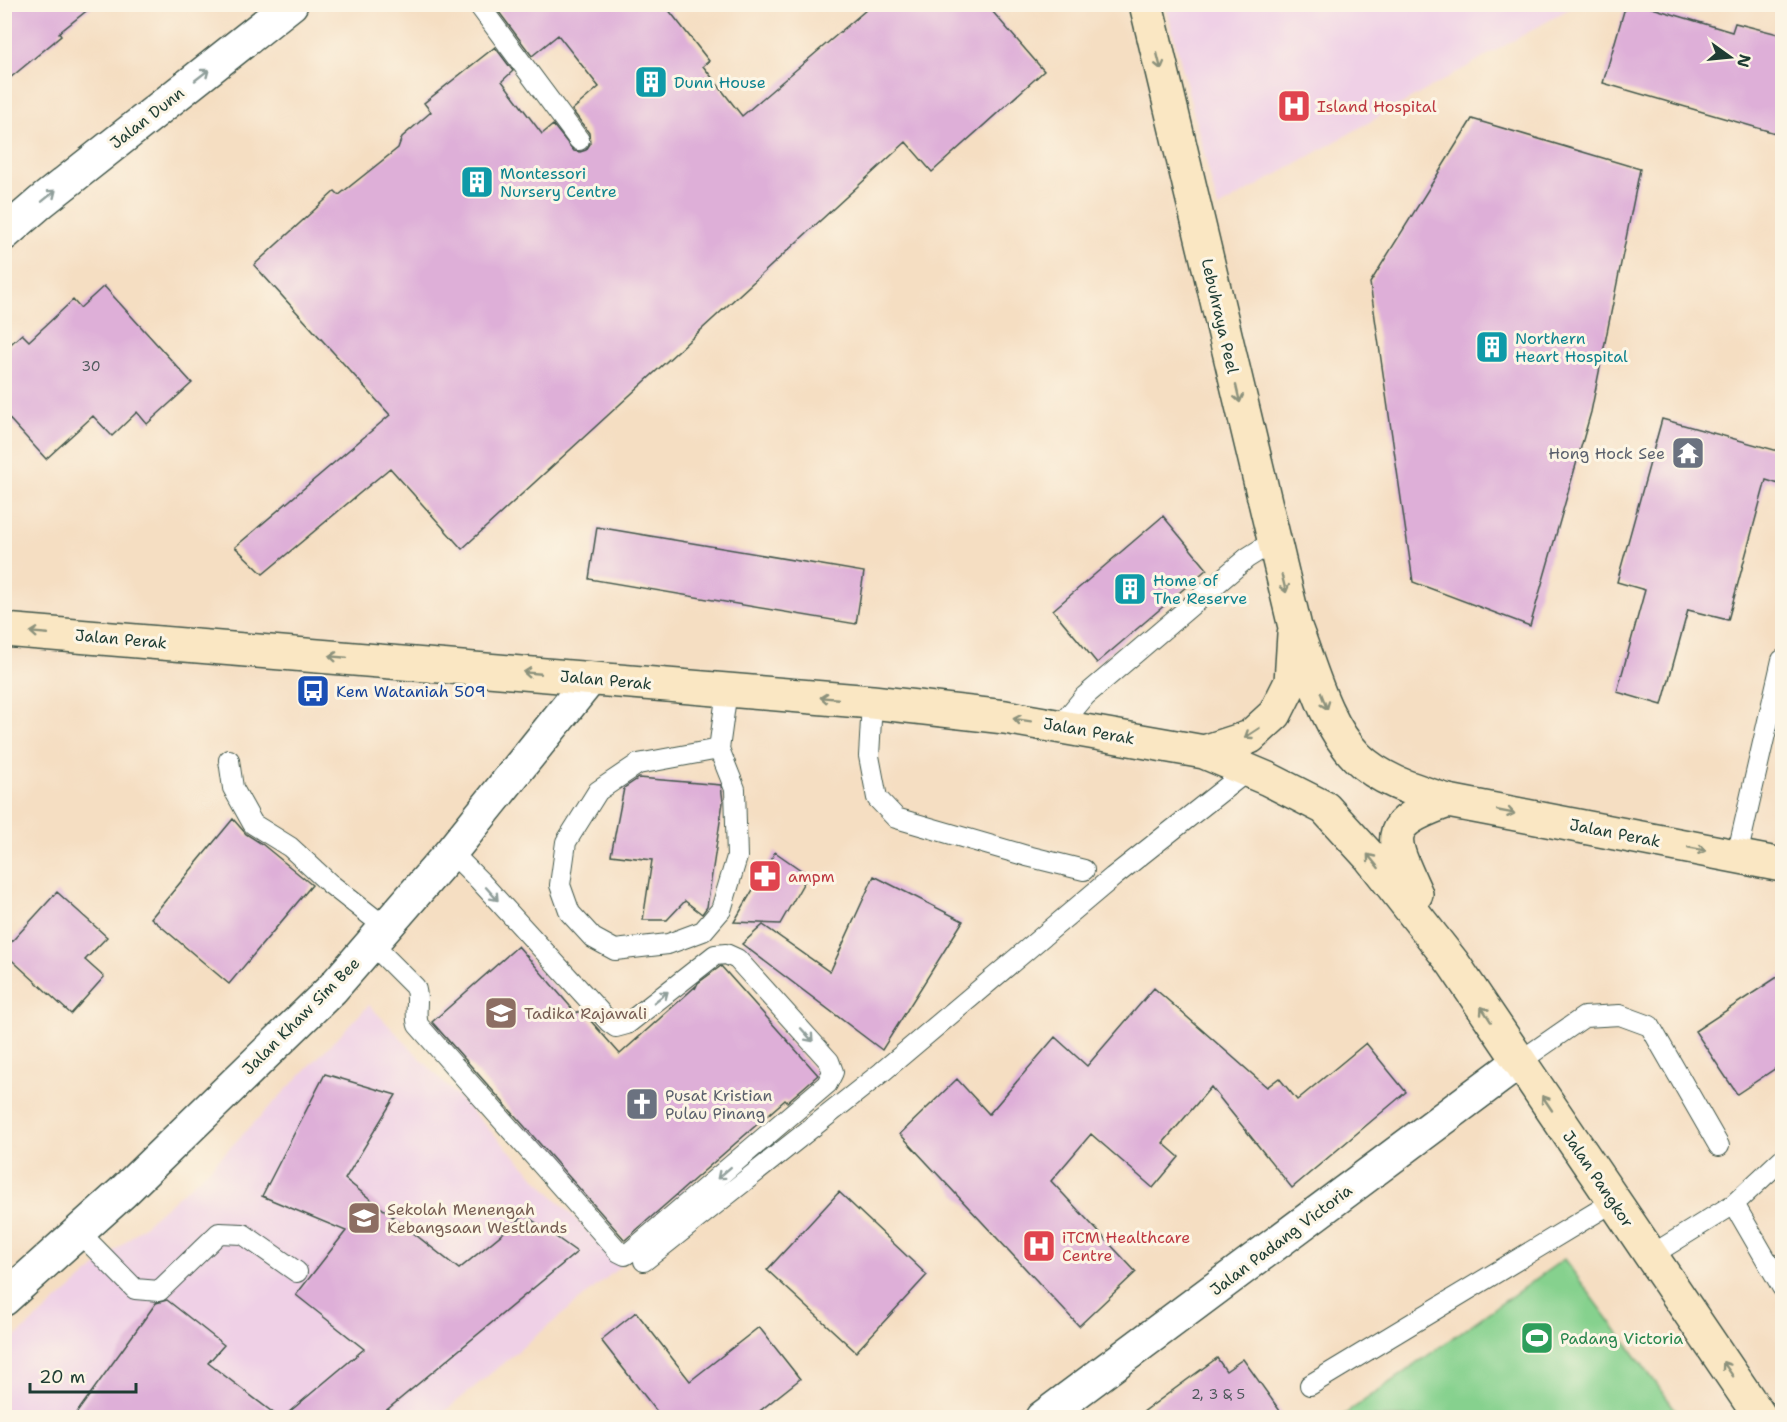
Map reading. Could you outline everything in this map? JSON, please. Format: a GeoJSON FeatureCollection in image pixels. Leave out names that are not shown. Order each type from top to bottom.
{"type":"FeatureCollection","features":[{"type":"Feature","properties":{"kind":"main road","name":"Lebuhraya Peel"},"geometry":{"type":"LineString","coordinates":[[1146,4],[1295,627],[1330,717],[1357,758],[1406,788],[1448,801]]}},
{"type":"Feature","properties":{"kind":"main road","name":"Lebuhraya Peel"},"geometry":{"type":"LineString","coordinates":[[1204,752],[1250,737],[1275,714],[1291,682],[1295,627]]}},
{"type":"Feature","properties":{"kind":"main road","name":"Jalan Perak"},"geometry":{"type":"LineString","coordinates":[[4,630],[872,702],[1005,717],[1204,752]]}},
{"type":"Feature","properties":{"kind":"main road","name":"Jalan Pangkor"},"geometry":{"type":"LineString","coordinates":[[1204,752],[1309,798],[1325,808],[1369,856],[1436,940],[1761,1418]]}},
{"type":"Feature","properties":{"kind":"main road","name":"Jalan Perak"},"geometry":{"type":"LineString","coordinates":[[1448,801],[1782,865]]}},
{"type":"Feature","properties":{"kind":"main road","name":"Jalan Pangkor"},"geometry":{"type":"LineString","coordinates":[[1436,940],[1396,851],[1395,842],[1397,832],[1408,819],[1419,811],[1448,801]]}},
{"type":"Feature","properties":{"kind":"street","name":"Jalan Dunn"},"geometry":{"type":"LineString","coordinates":[[4,234],[51,194],[291,4]]}},
{"type":"Feature","properties":{"kind":"street","name":"Jalan Khaw Sim Bee"},"geometry":{"type":"LineString","coordinates":[[4,1299],[123,1192],[332,989],[451,852],[590,678]]}},
{"type":"Feature","properties":{"kind":"street","name":"Jalan Padang Victoria"},"geometry":{"type":"LineString","coordinates":[[1042,1418],[1519,1062]]}},
{"type":"Feature","properties":{"kind":"lane"},"geometry":{"type":"LineString","coordinates":[[478,4],[579,140]]}},
{"type":"Feature","properties":{"kind":"lane"},"geometry":{"type":"LineString","coordinates":[[1060,726],[1085,696],[1247,558],[1274,541]]}},
{"type":"Feature","properties":{"kind":"lane"},"geometry":{"type":"LineString","coordinates":[[1737,856],[1782,660]]}},
{"type":"Feature","properties":{"kind":"lane"},"geometry":{"type":"LineString","coordinates":[[719,749],[638,764],[598,791],[566,842],[560,885],[570,913],[593,938],[615,950],[668,944],[703,931],[721,910],[736,857],[735,789],[719,749],[727,690]]}},
{"type":"Feature","properties":{"kind":"lane"},"geometry":{"type":"LineString","coordinates":[[872,702],[869,756],[877,798],[896,818],[1084,870]]}},
{"type":"Feature","properties":{"kind":"lane"},"geometry":{"type":"LineString","coordinates":[[229,760],[233,788],[253,824],[290,847],[329,883],[378,935],[415,987],[418,995],[416,1018],[418,1024],[619,1252],[625,1255],[632,1251],[827,1084],[832,1072],[830,1061],[737,959],[726,954],[715,955],[627,1024],[616,1026],[609,1022],[480,880],[451,852]]}},
{"type":"Feature","properties":{"kind":"lane"},"geometry":{"type":"LineString","coordinates":[[644,1261],[882,1072],[1113,877],[1248,771]]}},
{"type":"Feature","properties":{"kind":"lane"},"geometry":{"type":"LineString","coordinates":[[1519,1062],[1584,1017],[1620,1015],[1650,1026],[1719,1146]]}},
{"type":"Feature","properties":{"kind":"lane"},"geometry":{"type":"LineString","coordinates":[[1650,1256],[1734,1204],[1782,1159]]}},
{"type":"Feature","properties":{"kind":"lane"},"geometry":{"type":"LineString","coordinates":[[1310,1384],[1613,1202]]}},
{"type":"Feature","properties":{"kind":"lane"},"geometry":{"type":"LineString","coordinates":[[1734,1204],[1782,1287]]}},
{"type":"Feature","properties":{"kind":"lane"},"geometry":{"type":"LineString","coordinates":[[79,1232],[135,1289],[159,1291],[219,1233],[243,1234],[297,1272]]}},
{"type":"Feature","properties":{"kind":"shaded area","name":"Island Hospital"},"geometry":{"type":"Polygon","coordinates":[[[1166,4],[1576,5],[1218,208],[1166,4]]]}},
{"type":"Feature","properties":{"kind":"shaded area","name":"Sekolah Menengah Kebangsaan Westlands"},"geometry":{"type":"Polygon","coordinates":[[[369,1005],[621,1266],[438,1417],[5,1417],[4,1347],[208,1170],[369,1005]]]}},
{"type":"Feature","properties":{"kind":"green space","name":"Padang Victoria"},"geometry":{"type":"Polygon","coordinates":[[[1564,1259],[1681,1417],[1341,1417],[1564,1259]]]}},
{"type":"Feature","properties":{"kind":"building"},"geometry":{"type":"Polygon","coordinates":[[[4,4],[95,4],[59,33],[61,36],[4,83],[4,4]]]}},
{"type":"Feature","properties":{"kind":"building"},"geometry":{"type":"Polygon","coordinates":[[[493,4],[664,4],[709,61],[703,66],[742,116],[873,4],[986,4],[1044,71],[932,172],[906,142],[462,549],[390,468],[263,574],[235,547],[390,415],[254,265],[335,191],[339,195],[398,148],[402,137],[431,112],[424,103],[495,47],[513,71],[502,81],[542,134],[553,125],[574,151],[586,150],[590,144],[589,133],[572,110],[599,87],[558,35],[532,56],[493,4]]]}},
{"type":"Feature","properties":{"kind":"building"},"geometry":{"type":"Polygon","coordinates":[[[1626,4],[1639,4],[1732,32],[1735,23],[1782,35],[1782,135],[1603,83],[1626,4]]]}},
{"type":"Feature","properties":{"kind":"building","name":"Northern Heart Hospital"},"geometry":{"type":"Polygon","coordinates":[[[1472,119],[1640,169],[1591,412],[1530,626],[1413,582],[1370,283],[1472,119]]]}},
{"type":"Feature","properties":{"kind":"building"},"geometry":{"type":"Polygon","coordinates":[[[104,286],[192,383],[147,424],[137,412],[112,436],[93,416],[46,459],[4,413],[4,350],[22,334],[29,341],[73,300],[80,308],[104,286]]]}},
{"type":"Feature","properties":{"kind":"building"},"geometry":{"type":"Polygon","coordinates":[[[1662,419],[1782,452],[1782,485],[1766,480],[1728,620],[1688,610],[1662,705],[1617,692],[1645,590],[1617,582],[1662,419]]]}},
{"type":"Feature","properties":{"kind":"building","name":"Home of The Reserve"},"geometry":{"type":"Polygon","coordinates":[[[1163,516],[1207,569],[1097,663],[1053,610],[1163,516]]]}},
{"type":"Feature","properties":{"kind":"building"},"geometry":{"type":"Polygon","coordinates":[[[597,527],[864,572],[856,624],[589,579],[597,527]]]}},
{"type":"Feature","properties":{"kind":"building"},"geometry":{"type":"Polygon","coordinates":[[[639,778],[721,785],[723,802],[707,907],[702,914],[685,901],[667,920],[643,920],[652,860],[611,855],[624,788],[639,778]]]}},
{"type":"Feature","properties":{"kind":"building"},"geometry":{"type":"Polygon","coordinates":[[[233,819],[246,834],[262,844],[312,885],[229,984],[151,918],[233,819]]]}},
{"type":"Feature","properties":{"kind":"building"},"geometry":{"type":"Polygon","coordinates":[[[775,852],[808,875],[780,924],[734,922],[775,852]]]}},
{"type":"Feature","properties":{"kind":"building"},"geometry":{"type":"Polygon","coordinates":[[[874,876],[963,921],[882,1050],[742,944],[763,925],[830,972],[874,876]]]}},
{"type":"Feature","properties":{"kind":"building"},"geometry":{"type":"Polygon","coordinates":[[[57,892],[107,937],[85,960],[104,977],[71,1014],[4,953],[4,950],[57,892]]]}},
{"type":"Feature","properties":{"kind":"building","name":"Pusat Kristian Pulau Pinang"},"geometry":{"type":"Polygon","coordinates":[[[518,946],[576,1013],[581,1010],[620,1054],[696,986],[695,989],[698,983],[721,966],[818,1075],[787,1102],[785,1100],[625,1240],[432,1022],[518,946]]]}},
{"type":"Feature","properties":{"kind":"building"},"geometry":{"type":"Polygon","coordinates":[[[1782,974],[1782,1064],[1737,1094],[1695,1031],[1782,974]]]}},
{"type":"Feature","properties":{"kind":"building"},"geometry":{"type":"Polygon","coordinates":[[[1154,988],[1267,1087],[1279,1078],[1297,1100],[1366,1043],[1406,1092],[1292,1188],[1211,1087],[1163,1143],[1179,1157],[1153,1188],[1091,1134],[1051,1181],[1136,1272],[1079,1326],[900,1134],[957,1079],[989,1114],[1055,1037],[1087,1066],[1154,988]]]}},
{"type":"Feature","properties":{"kind":"building"},"geometry":{"type":"Polygon","coordinates":[[[325,1074],[396,1095],[345,1179],[459,1269],[525,1215],[577,1252],[377,1418],[282,1418],[364,1349],[296,1295],[346,1231],[262,1196],[325,1074]]]}},
{"type":"Feature","properties":{"kind":"building"},"geometry":{"type":"Polygon","coordinates":[[[839,1192],[927,1275],[856,1352],[767,1270],[839,1192]]]}},
{"type":"Feature","properties":{"kind":"building"},"geometry":{"type":"Polygon","coordinates":[[[167,1300],[224,1345],[208,1363],[280,1418],[73,1418],[156,1303],[167,1300]]]}},
{"type":"Feature","properties":{"kind":"building"},"geometry":{"type":"Polygon","coordinates":[[[636,1312],[690,1381],[759,1327],[800,1379],[751,1418],[662,1418],[601,1340],[636,1312]]]}},
{"type":"Feature","properties":{"kind":"building"},"geometry":{"type":"Polygon","coordinates":[[[1217,1358],[1226,1371],[1243,1359],[1285,1418],[1135,1418],[1217,1358]]]}},
{"type":"Feature","properties":{"kind":"place","name":"Dunn House"},"geometry":{"type":"Point","coordinates":[651,82]}},
{"type":"Feature","properties":{"kind":"place","name":"Island Hospital"},"geometry":{"type":"Point","coordinates":[1294,106]}},
{"type":"Feature","properties":{"kind":"place","name":"Montessori Nursery Centre"},"geometry":{"type":"Point","coordinates":[477,182]}},
{"type":"Feature","properties":{"kind":"place","name":"Northern Heart Hospital"},"geometry":{"type":"Point","coordinates":[1492,347]}},
{"type":"Feature","properties":{"kind":"place","name":"Hong Hock See"},"geometry":{"type":"Point","coordinates":[1688,453]}},
{"type":"Feature","properties":{"kind":"place","name":"Home of The Reserve"},"geometry":{"type":"Point","coordinates":[1130,589]}},
{"type":"Feature","properties":{"kind":"place","name":"Kem Wataniah 509"},"geometry":{"type":"Point","coordinates":[313,691]}},
{"type":"Feature","properties":{"kind":"place","name":"ampm"},"geometry":{"type":"Point","coordinates":[765,876]}},
{"type":"Feature","properties":{"kind":"place","name":"Tadika Rajawali"},"geometry":{"type":"Point","coordinates":[501,1013]}},
{"type":"Feature","properties":{"kind":"place","name":"Pusat Kristian Pulau Pinang"},"geometry":{"type":"Point","coordinates":[642,1104]}},
{"type":"Feature","properties":{"kind":"place","name":"Sekolah Menengah Kebangsaan Westlands"},"geometry":{"type":"Point","coordinates":[364,1218]}},
{"type":"Feature","properties":{"kind":"place","name":"iTCM Healthcare Centre"},"geometry":{"type":"Point","coordinates":[1039,1246]}},
{"type":"Feature","properties":{"kind":"place","name":"Padang Victoria"},"geometry":{"type":"Point","coordinates":[1537,1338]}}]}
